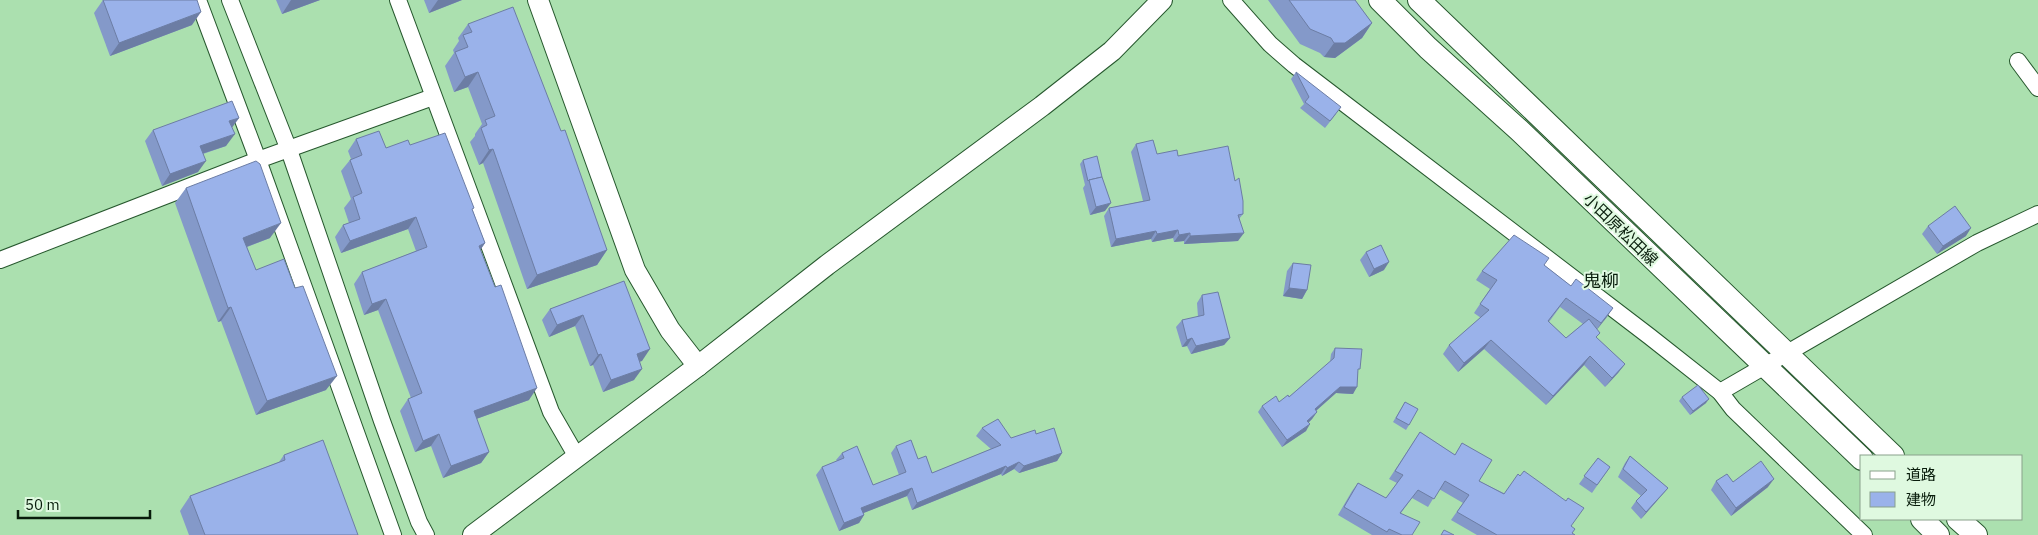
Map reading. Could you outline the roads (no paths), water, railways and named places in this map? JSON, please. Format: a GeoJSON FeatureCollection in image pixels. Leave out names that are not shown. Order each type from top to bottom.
{"type":"FeatureCollection","features":[{"type":"Feature","properties":{"kind":"main road","name":"小田原松田線"},"geometry":{"type":"LineString","coordinates":[[1380,0],[1428,48],[1519,130],[1860,457]]}},
{"type":"Feature","properties":{"kind":"main road","name":"小田原松田線"},"geometry":{"type":"LineString","coordinates":[[1419,0],[1892,455]]}},
{"type":"Feature","properties":{"kind":"main road"},"geometry":{"type":"LineString","coordinates":[[1923,520],[1938,535]]}},
{"type":"Feature","properties":{"kind":"main road"},"geometry":{"type":"LineString","coordinates":[[1959,520],[1976,535]]}},
{"type":"Feature","properties":{"kind":"street"},"geometry":{"type":"LineString","coordinates":[[198,0],[258,160],[393,535]]}},
{"type":"Feature","properties":{"kind":"street"},"geometry":{"type":"LineString","coordinates":[[230,0],[289,150],[382,421],[419,522],[426,535]]}},
{"type":"Feature","properties":{"kind":"street"},"geometry":{"type":"LineString","coordinates":[[398,0],[551,412],[577,457]]}},
{"type":"Feature","properties":{"kind":"street"},"geometry":{"type":"LineString","coordinates":[[538,0],[635,270],[670,330],[698,366]]}},
{"type":"Feature","properties":{"kind":"street"},"geometry":{"type":"LineString","coordinates":[[473,535],[698,366],[827,265],[1042,106],[1112,51],[1162,0]]}},
{"type":"Feature","properties":{"kind":"street"},"geometry":{"type":"LineString","coordinates":[[1231,0],[1270,44],[1294,65],[1720,392],[1733,409],[1864,535]]}},
{"type":"Feature","properties":{"kind":"street"},"geometry":{"type":"LineString","coordinates":[[2018,61],[2038,88]]}},
{"type":"Feature","properties":{"kind":"street"},"geometry":{"type":"LineString","coordinates":[[0,260],[258,160],[433,97]]}},
{"type":"Feature","properties":{"kind":"street"},"geometry":{"type":"LineString","coordinates":[[1720,392],[1977,243],[2038,214]]}},
{"type":"Feature","properties":{"kind":"street"},"geometry":{"type":"LineString","coordinates":[[355,429],[382,421]]}},
{"type":"Feature","properties":{"kind":"district","name":"鬼柳"},"geometry":{"type":"Point","coordinates":[1601,280]}}]}
